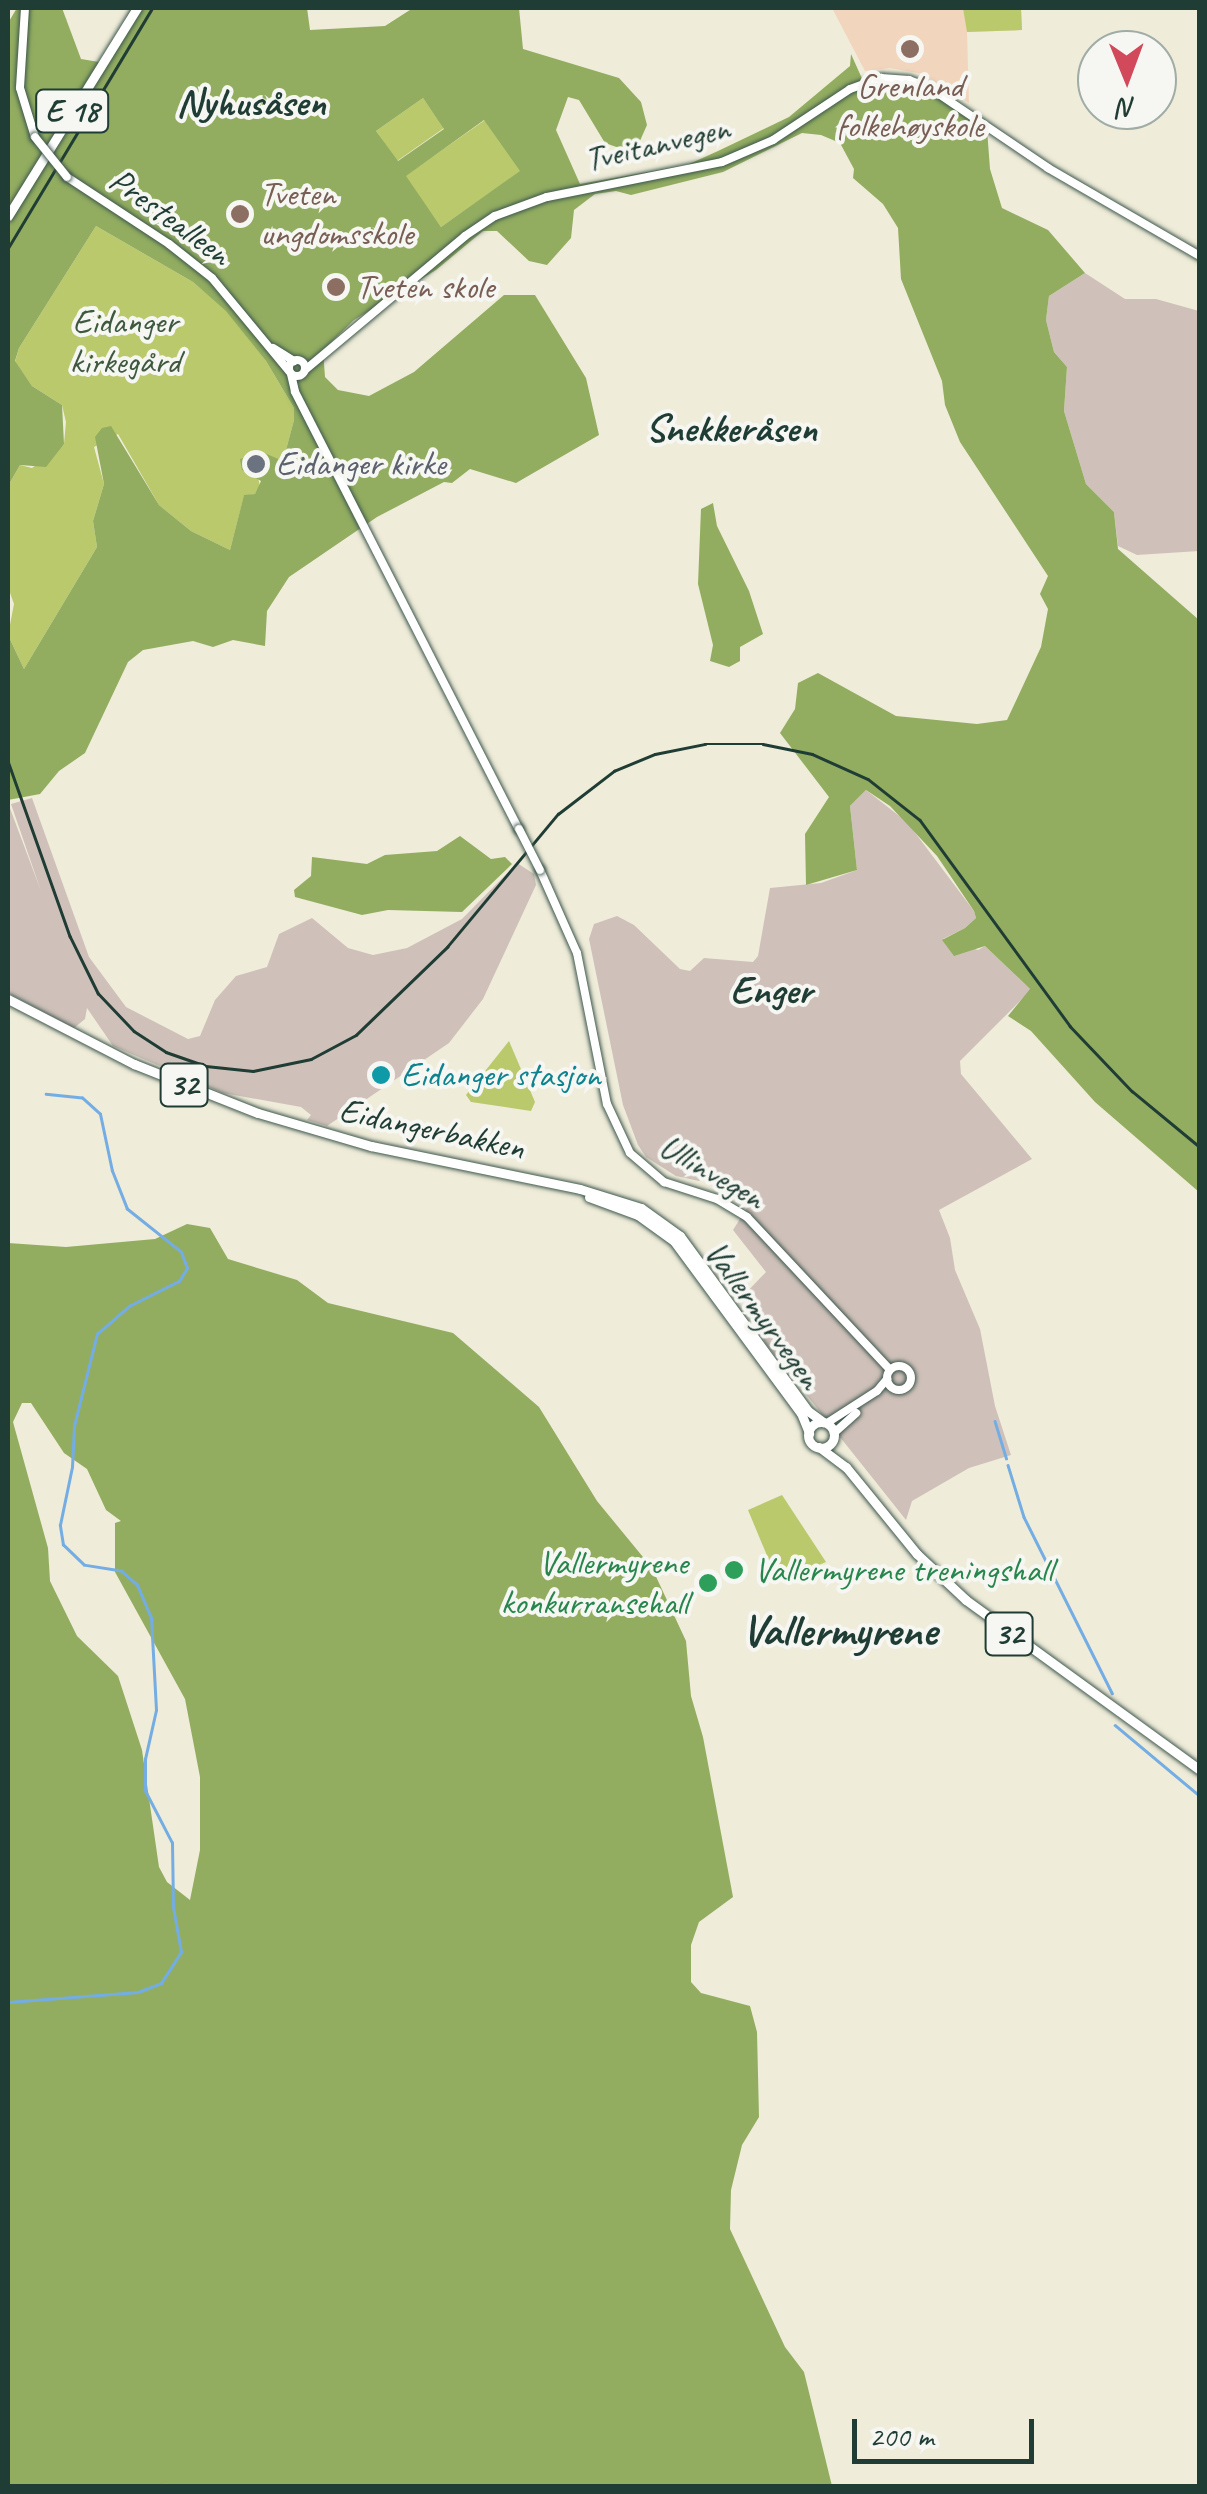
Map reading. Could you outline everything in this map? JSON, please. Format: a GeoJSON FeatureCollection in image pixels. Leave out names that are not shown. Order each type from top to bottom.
{"type":"FeatureCollection","features":[{"type":"Feature","properties":{"kind":"main road","name":"Prestealleen"},"geometry":{"type":"LineString","coordinates":[[24,8],[19,79],[35,137],[67,177],[185,256],[227,293],[290,372]]}},
{"type":"Feature","properties":{"kind":"main road","name":"E 18"},"geometry":{"type":"LineString","coordinates":[[8,207],[134,8]]}},
{"type":"Feature","properties":{"kind":"main road","name":"E 18"},"geometry":{"type":"LineString","coordinates":[[8,216],[134,8]]}},
{"type":"Feature","properties":{"kind":"main road","name":"Tveitanvegen"},"geometry":{"type":"LineString","coordinates":[[304,372],[343,336],[496,216],[548,198],[722,162],[773,140],[850,89],[881,78],[909,80],[930,88],[1048,168],[1200,256]]}},
{"type":"Feature","properties":{"kind":"main road","name":"Tveitanvegen"},"geometry":{"type":"LineString","coordinates":[[296,360],[343,336]]}},
{"type":"Feature","properties":{"kind":"main road","name":"Prestealleen"},"geometry":{"type":"LineString","coordinates":[[269,345],[296,360]]}},
{"type":"Feature","properties":{"kind":"main road"},"geometry":{"type":"LineString","coordinates":[[296,360],[304,372],[300,391],[306,412],[290,372],[296,360]]}},
{"type":"Feature","properties":{"kind":"main road"},"geometry":{"type":"LineString","coordinates":[[290,372],[304,372]]}},
{"type":"Feature","properties":{"kind":"main road","name":"Ullinvegen"},"geometry":{"type":"LineString","coordinates":[[306,412],[540,870],[577,953],[607,1104],[630,1153],[664,1182],[717,1199],[747,1217],[888,1374],[894,1390]]}},
{"type":"Feature","properties":{"kind":"main road","name":"Eidangerbakken"},"geometry":{"type":"LineString","coordinates":[[8,1000],[162,1076],[294,1124],[388,1150],[560,1186],[628,1210],[671,1232]]}},
{"type":"Feature","properties":{"kind":"main road","name":"Vallermyrvegen"},"geometry":{"type":"LineString","coordinates":[[671,1232],[808,1411],[834,1435],[846,1468]]}},
{"type":"Feature","properties":{"kind":"main road","name":"Vallermyrvegen"},"geometry":{"type":"LineString","coordinates":[[671,1232],[801,1412],[811,1442],[846,1468],[903,1539],[951,1588],[1050,1665],[1200,1770]]}},
{"type":"Feature","properties":{"kind":"main road"},"geometry":{"type":"LineString","coordinates":[[819,1447],[829,1445],[834,1435],[864,1407],[894,1390],[904,1389],[911,1378],[903,1367],[888,1374],[863,1402],[825,1423]]}},
{"type":"Feature","properties":{"kind":"main road","name":"Vallermyrvegen"},"geometry":{"type":"LineString","coordinates":[[809,1433],[814,1424],[825,1423]]}},
{"type":"Feature","properties":{"kind":"shaded area","name":"Grenland folkehøyskole"},"geometry":{"type":"Polygon","coordinates":[[[832,8],[1021,8],[1022,30],[967,32],[969,103],[923,74],[890,68],[865,71],[832,8]]]}},
{"type":"Feature","properties":{"kind":"shaded area"},"geometry":{"type":"Polygon","coordinates":[[[1085,273],[1125,299],[1156,299],[1199,311],[1199,551],[1137,555],[1118,546],[1114,512],[1086,484],[1064,411],[1067,367],[1054,352],[1046,320],[1049,296],[1085,273]]]}},
{"type":"Feature","properties":{"kind":"shaded area"},"geometry":{"type":"Polygon","coordinates":[[[866,790],[907,822],[974,911],[976,918],[965,928],[943,939],[978,950],[985,946],[1031,990],[960,1061],[961,1074],[1032,1159],[939,1210],[950,1238],[955,1270],[980,1329],[995,1406],[1011,1455],[969,1468],[912,1501],[906,1520],[766,1344],[742,1297],[766,1272],[733,1230],[750,1203],[713,1171],[699,1181],[676,1176],[646,1157],[638,1145],[623,1105],[589,939],[594,924],[617,916],[634,925],[680,969],[690,971],[704,958],[753,962],[758,956],[770,888],[821,883],[857,870],[850,806],[866,790]]]}},
{"type":"Feature","properties":{"kind":"shaded area"},"geometry":{"type":"Polygon","coordinates":[[[32,798],[89,957],[126,1007],[188,1039],[200,1036],[215,1000],[236,976],[267,967],[279,934],[312,918],[348,948],[373,955],[407,948],[462,919],[517,863],[534,874],[536,885],[483,999],[449,1043],[327,1126],[307,1120],[311,1115],[301,1107],[223,1093],[113,1046],[87,1008],[85,1019],[74,1028],[8,993],[8,803],[41,891],[11,804],[32,798]]]}},
{"type":"Feature","properties":{"kind":"green space"},"geometry":{"type":"Polygon","coordinates":[[[17,8],[62,8],[81,59],[99,62],[110,53],[131,8],[307,8],[310,30],[385,26],[413,8],[519,8],[523,49],[619,78],[641,102],[647,125],[639,143],[625,150],[605,143],[579,100],[568,97],[556,130],[580,184],[687,165],[789,117],[850,66],[851,54],[864,83],[890,79],[925,86],[987,129],[990,169],[1002,208],[1048,230],[1085,273],[1049,296],[1046,320],[1054,352],[1067,367],[1064,411],[1086,484],[1114,512],[1118,549],[1199,620],[1199,1192],[1095,1102],[1031,1031],[1008,1016],[1030,989],[985,946],[954,956],[942,940],[965,928],[976,918],[974,911],[937,856],[890,806],[866,790],[850,806],[857,870],[806,885],[805,834],[829,797],[780,733],[795,709],[798,683],[818,673],[896,716],[977,724],[1007,720],[1041,647],[1048,609],[1040,594],[1048,576],[960,442],[945,405],[942,381],[901,279],[898,228],[883,204],[853,178],[854,169],[840,143],[821,135],[802,133],[723,172],[631,195],[616,191],[595,194],[574,210],[571,238],[547,265],[529,261],[497,231],[483,231],[436,270],[354,320],[323,350],[325,377],[338,390],[369,396],[414,372],[504,295],[535,295],[586,378],[599,435],[516,483],[470,469],[452,483],[444,482],[377,517],[289,577],[267,611],[265,646],[233,640],[213,647],[193,641],[143,650],[128,662],[85,753],[59,771],[40,794],[8,800],[8,635],[24,669],[97,547],[93,521],[104,484],[95,437],[102,428],[111,426],[159,505],[191,531],[230,550],[244,495],[255,494],[261,481],[242,470],[240,459],[262,452],[283,461],[294,408],[266,361],[226,311],[193,282],[96,226],[19,348],[15,361],[32,386],[62,405],[64,444],[46,467],[20,465],[8,486],[8,23],[17,8]],[[423,98],[376,131],[398,161],[444,129],[423,98]],[[484,120],[406,176],[441,227],[520,171],[484,120]]]}},
{"type":"Feature","properties":{"kind":"green space"},"geometry":{"type":"Polygon","coordinates":[[[963,8],[1021,8],[1022,30],[967,32],[963,8]]]}},
{"type":"Feature","properties":{"kind":"green space"},"geometry":{"type":"Polygon","coordinates":[[[423,98],[444,128],[397,161],[376,131],[423,98]]]}},
{"type":"Feature","properties":{"kind":"green space"},"geometry":{"type":"Polygon","coordinates":[[[485,120],[521,171],[441,227],[405,176],[485,120]]]}},
{"type":"Feature","properties":{"kind":"green space","name":"Eidanger kirkegård"},"geometry":{"type":"Polygon","coordinates":[[[96,226],[193,282],[227,311],[266,361],[294,408],[294,420],[283,461],[258,477],[260,487],[255,494],[244,496],[230,550],[191,531],[159,505],[118,434],[94,447],[104,484],[93,521],[97,547],[24,669],[8,635],[14,604],[8,587],[8,486],[20,465],[32,468],[64,444],[66,422],[62,405],[32,386],[15,362],[19,348],[96,226]]]}},
{"type":"Feature","properties":{"kind":"green space"},"geometry":{"type":"Polygon","coordinates":[[[713,503],[717,526],[749,591],[763,634],[740,647],[740,661],[729,667],[710,661],[713,645],[698,584],[701,509],[713,503]]]}},
{"type":"Feature","properties":{"kind":"green space"},"geometry":{"type":"Polygon","coordinates":[[[460,836],[491,859],[505,857],[512,864],[462,912],[388,910],[362,915],[295,897],[294,890],[311,876],[312,857],[367,864],[385,855],[437,851],[460,836]]]}},
{"type":"Feature","properties":{"kind":"green space"},"geometry":{"type":"Polygon","coordinates":[[[509,1041],[535,1102],[531,1111],[471,1102],[466,1095],[509,1041]]]}},
{"type":"Feature","properties":{"kind":"green space"},"geometry":{"type":"Polygon","coordinates":[[[187,1224],[210,1228],[228,1259],[297,1280],[328,1303],[453,1333],[539,1407],[597,1501],[652,1568],[686,1641],[691,1696],[703,1737],[733,1897],[699,1922],[691,1945],[691,1982],[701,1993],[750,2006],[757,2032],[759,2117],[742,2145],[731,2190],[730,2229],[785,2347],[804,2372],[832,2486],[8,2486],[8,1243],[66,1247],[155,1239],[187,1224]],[[22,1403],[13,1422],[48,1548],[50,1581],[77,1636],[118,1676],[142,1750],[159,1867],[167,1882],[190,1900],[200,1850],[200,1777],[185,1699],[115,1572],[115,1523],[121,1521],[106,1510],[87,1469],[64,1453],[31,1403],[22,1403]]]}},
{"type":"Feature","properties":{"kind":"green space"},"geometry":{"type":"Polygon","coordinates":[[[782,1495],[826,1562],[778,1582],[748,1510],[782,1495]]]}},
{"type":"Feature","properties":{"kind":"waterway"},"geometry":{"type":"LineString","coordinates":[[8,2002],[138,1992],[161,1983],[181,1952],[173,1907],[172,1843],[145,1791],[145,1759],[156,1710],[151,1618],[137,1585],[121,1571],[84,1565],[63,1545],[60,1525],[72,1467],[74,1426],[97,1334],[129,1306],[179,1281],[187,1268],[181,1252],[127,1209],[112,1171],[100,1114],[82,1098],[46,1094]]}},
{"type":"Feature","properties":{"kind":"waterway"},"geometry":{"type":"LineString","coordinates":[[995,1421],[1006,1458]]}},
{"type":"Feature","properties":{"kind":"waterway"},"geometry":{"type":"LineString","coordinates":[[1008,1465],[1024,1517],[1112,1693]]}},
{"type":"Feature","properties":{"kind":"waterway"},"geometry":{"type":"LineString","coordinates":[[1115,1725],[1200,1796]]}},
{"type":"Feature","properties":{"kind":"railway"},"geometry":{"type":"LineString","coordinates":[[8,248],[152,8]]}},
{"type":"Feature","properties":{"kind":"railway"},"geometry":{"type":"LineString","coordinates":[[8,761],[70,936],[98,993],[134,1031],[166,1052],[206,1066],[253,1071],[311,1059],[356,1035],[447,947],[558,814],[614,771],[655,754],[705,744],[763,744],[812,754],[868,779],[920,820],[1070,1026],[1132,1091],[1200,1147]]}},
{"type":"Feature","properties":{"kind":"place","name":"Grenland folkehøyskole"},"geometry":{"type":"Point","coordinates":[910,49]}},
{"type":"Feature","properties":{"kind":"place","name":"Tveten ungdomsskole"},"geometry":{"type":"Point","coordinates":[240,214]}},
{"type":"Feature","properties":{"kind":"place","name":"Tveten skole"},"geometry":{"type":"Point","coordinates":[336,287]}},
{"type":"Feature","properties":{"kind":"place","name":"Eidanger kirke"},"geometry":{"type":"Point","coordinates":[256,464]}},
{"type":"Feature","properties":{"kind":"place","name":"Eidanger stasjon"},"geometry":{"type":"Point","coordinates":[381,1075]}},
{"type":"Feature","properties":{"kind":"place","name":"Vallermyrene treningshall"},"geometry":{"type":"Point","coordinates":[734,1570]}},
{"type":"Feature","properties":{"kind":"place","name":"Vallermyrene konkurransehall"},"geometry":{"type":"Point","coordinates":[708,1583]}},
{"type":"Feature","properties":{"kind":"district","name":"Nyhusåsen"},"geometry":{"type":"Point","coordinates":[251,102]}},
{"type":"Feature","properties":{"kind":"district","name":"Snekkeråsen"},"geometry":{"type":"Point","coordinates":[731,428]}},
{"type":"Feature","properties":{"kind":"district","name":"Enger"},"geometry":{"type":"Point","coordinates":[771,990]}},
{"type":"Feature","properties":{"kind":"district","name":"Vallermyrene"},"geometry":{"type":"Point","coordinates":[839,1631]}}]}
